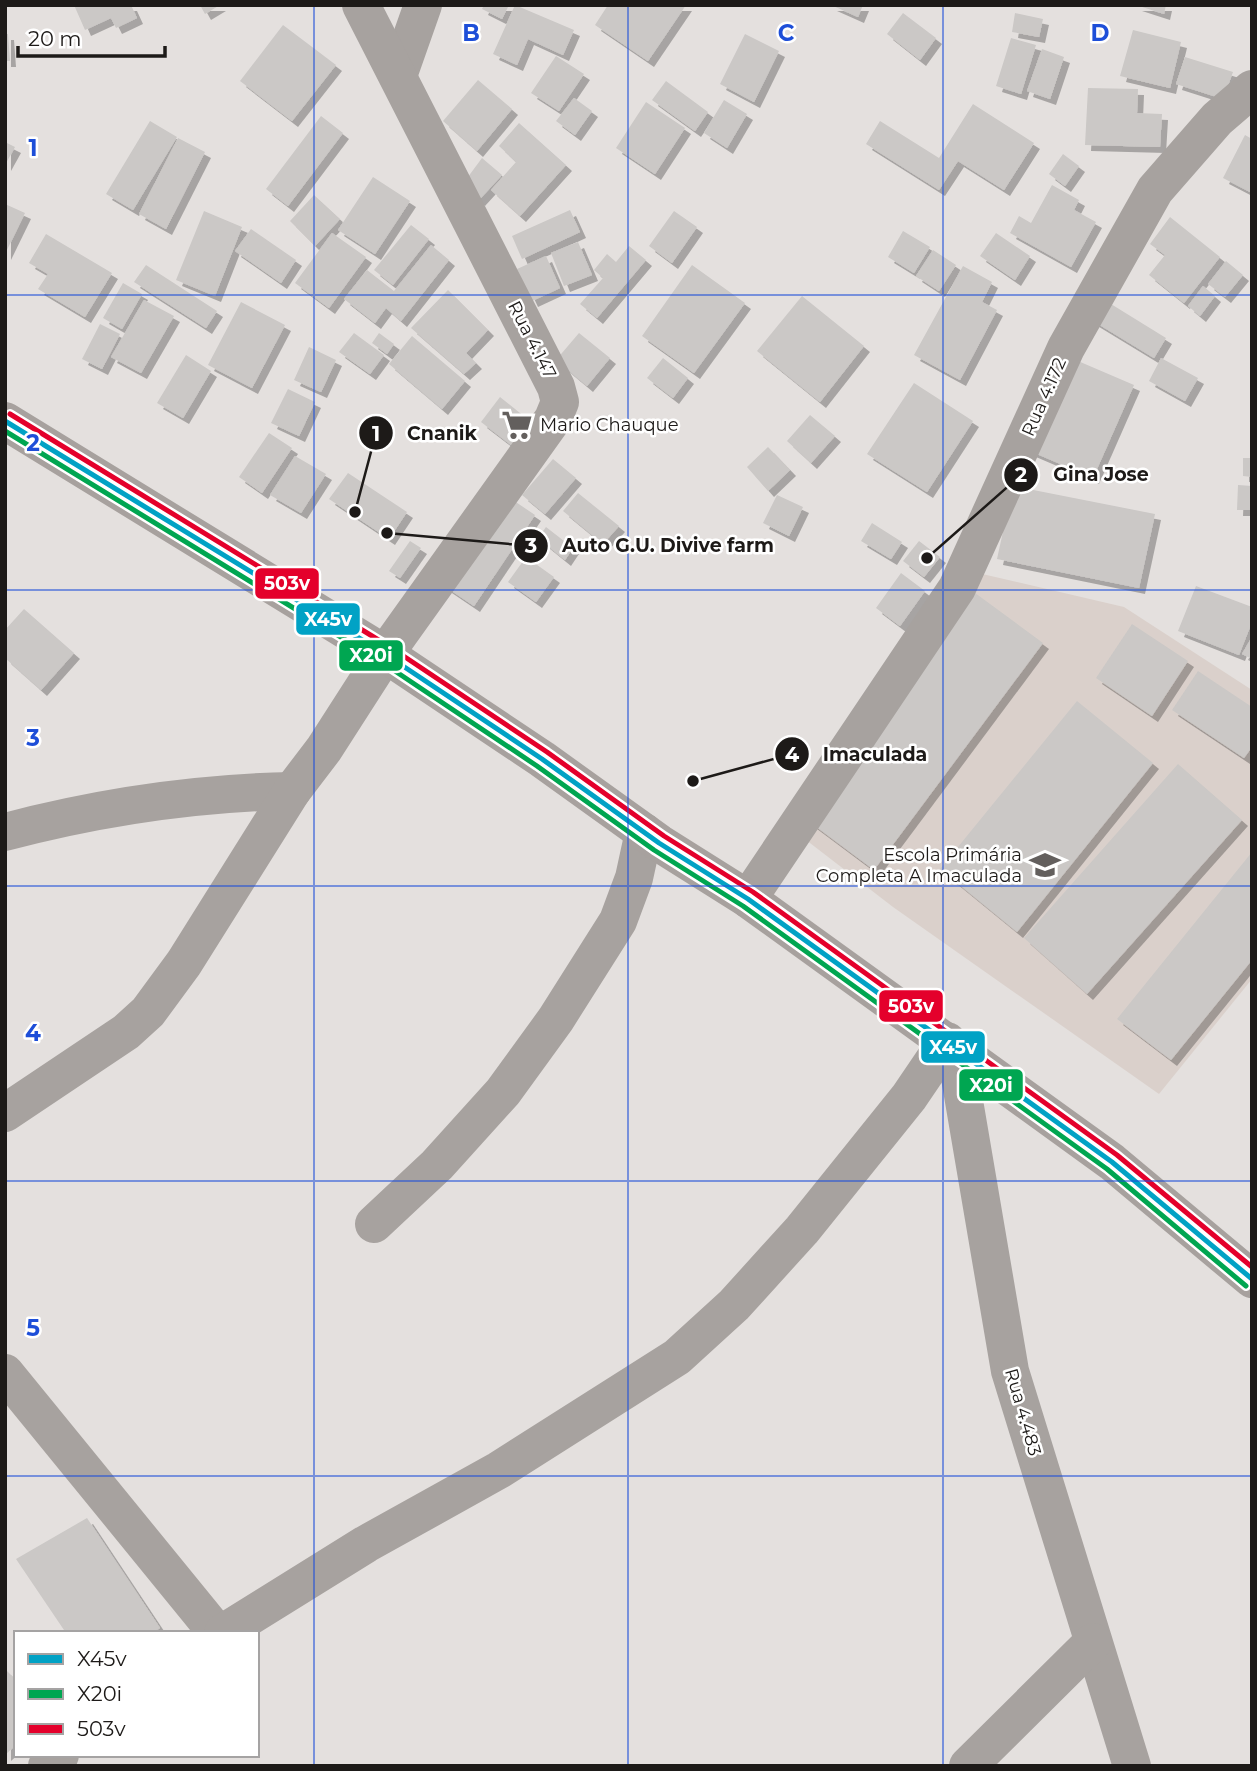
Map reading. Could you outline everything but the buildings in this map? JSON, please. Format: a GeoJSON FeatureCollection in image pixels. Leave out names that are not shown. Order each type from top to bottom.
{"type":"FeatureCollection","features":[{"type":"Feature","properties":{"kind":"main road"},"geometry":{"type":"LineString","coordinates":[[5,421],[385,654],[542,759],[644,832],[748,899],[1112,1162],[1252,1279]]}},
{"type":"Feature","properties":{"kind":"street","name":"Rua 4.147"},"geometry":{"type":"LineString","coordinates":[[361,5],[556,387],[560,402],[553,419],[385,654]]}},
{"type":"Feature","properties":{"kind":"street"},"geometry":{"type":"LineString","coordinates":[[398,76],[423,5]]}},
{"type":"Feature","properties":{"kind":"street","name":"Rua 4.172"},"geometry":{"type":"LineString","coordinates":[[748,899],[957,588],[1066,348],[1155,190],[1217,119],[1252,89]]}},
{"type":"Feature","properties":{"kind":"street"},"geometry":{"type":"LineString","coordinates":[[5,1113],[126,1032],[148,1012],[184,963],[292,791],[324,749],[385,654]]}},
{"type":"Feature","properties":{"kind":"street"},"geometry":{"type":"LineString","coordinates":[[5,832],[144,801],[228,792],[292,791]]}},
{"type":"Feature","properties":{"kind":"street"},"geometry":{"type":"LineString","coordinates":[[374,1224],[437,1165],[503,1092],[556,1018],[618,921],[634,878],[644,832]]}},
{"type":"Feature","properties":{"kind":"street"},"geometry":{"type":"LineString","coordinates":[[226,1631],[366,1544],[499,1470],[677,1357],[734,1305],[802,1230],[951,1044]]}},
{"type":"Feature","properties":{"kind":"street","name":"Rua 4.483"},"geometry":{"type":"LineString","coordinates":[[951,1044],[1010,1371],[1132,1766]]}},
{"type":"Feature","properties":{"kind":"street"},"geometry":{"type":"LineString","coordinates":[[5,1373],[215,1631]]}},
{"type":"Feature","properties":{"kind":"street"},"geometry":{"type":"LineString","coordinates":[[968,1766],[1093,1642]]}},
{"type":"Feature","properties":{"kind":"shaded area","name":"Escola Primária Completa A Imaculada"},"geometry":{"type":"Polygon","coordinates":[[[965,570],[1124,607],[1252,690],[1252,979],[1159,1094],[893,907],[784,823],[965,570]]]}},
{"type":"Feature","properties":{"kind":"transit line","name":"503v"},"geometry":{"type":"LineString","coordinates":[[10,414],[390,647],[547,752],[664,836],[753,892],[1117,1155],[1252,1267]]}},
{"type":"Feature","properties":{"kind":"transit line","name":"X45v"},"geometry":{"type":"LineString","coordinates":[[5,421],[385,654],[542,759],[659,843],[748,899],[1112,1162],[1252,1279]]}},
{"type":"Feature","properties":{"kind":"transit line","name":"X20i"},"geometry":{"type":"LineString","coordinates":[[5,431],[380,661],[537,766],[654,850],[743,906],[1107,1169],[1246,1286]]}},
{"type":"Feature","properties":{"kind":"place","name":"Mario Chauque"},"geometry":{"type":"Point","coordinates":[517,425]}},
{"type":"Feature","properties":{"kind":"place","name":"Cnanik"},"geometry":{"type":"Point","coordinates":[355,512]}},
{"type":"Feature","properties":{"kind":"place","name":"Auto G.U. Divive farm"},"geometry":{"type":"Point","coordinates":[387,533]}},
{"type":"Feature","properties":{"kind":"place","name":"Gina Jose"},"geometry":{"type":"Point","coordinates":[927,558]}},
{"type":"Feature","properties":{"kind":"place","name":"Imaculada"},"geometry":{"type":"Point","coordinates":[693,781]}},
{"type":"Feature","properties":{"kind":"place","name":"Escola Primária Completa A Imaculada"},"geometry":{"type":"Point","coordinates":[1045,865]}}]}
